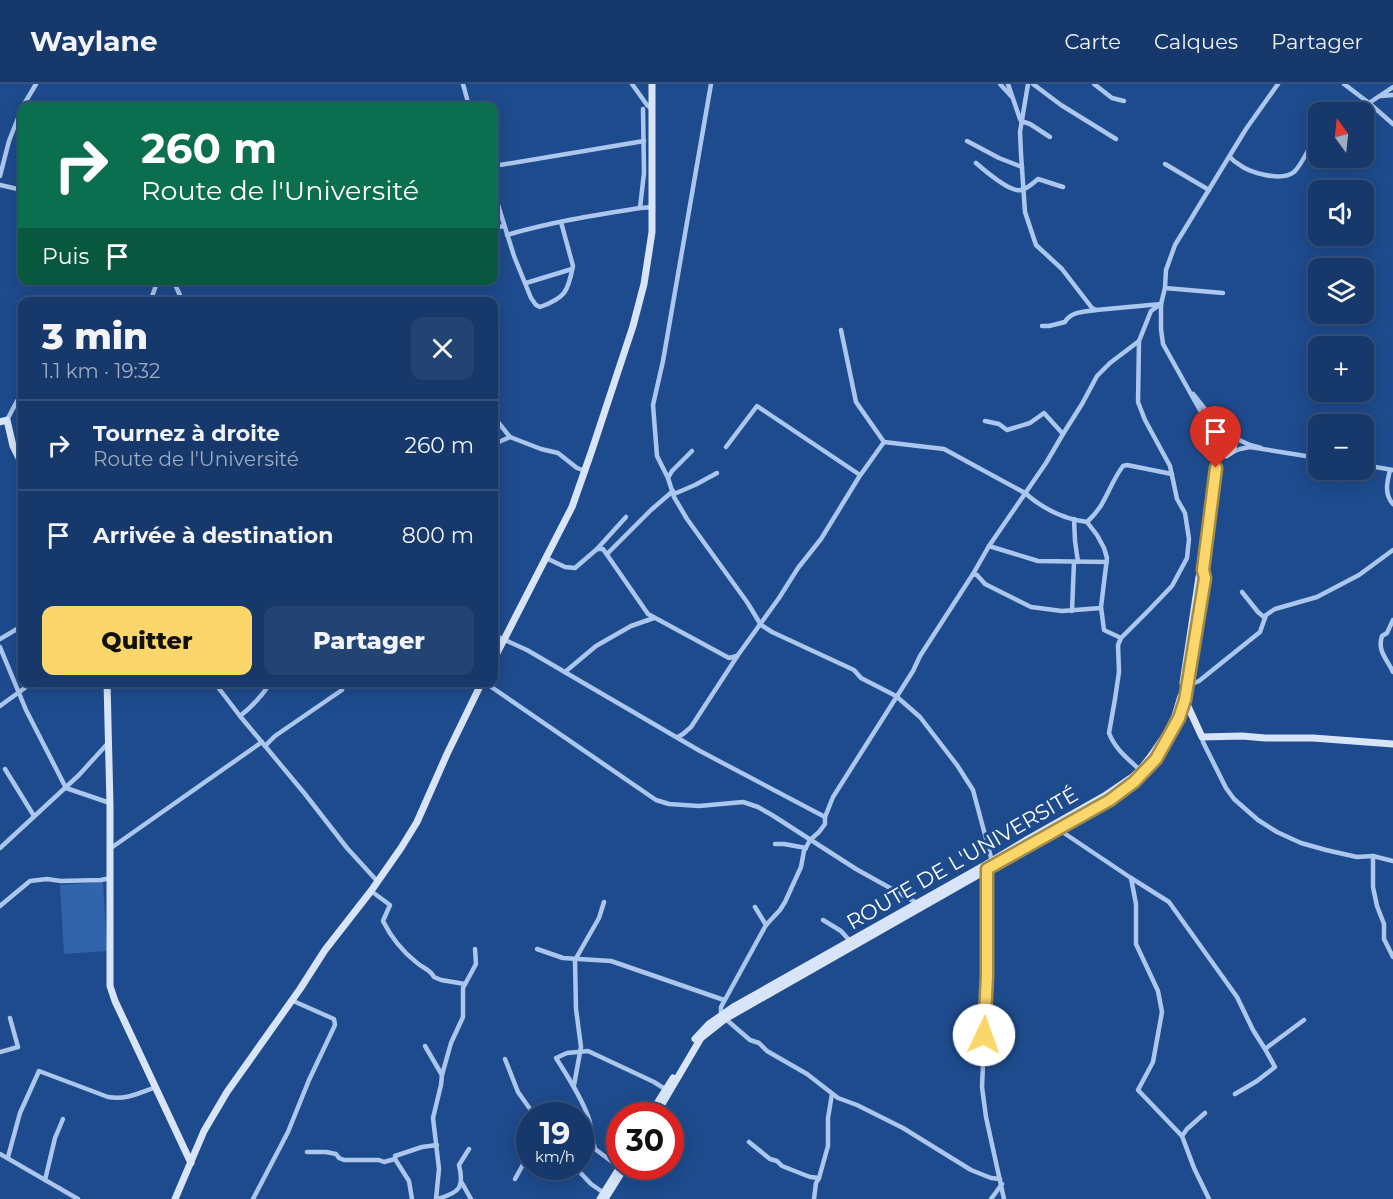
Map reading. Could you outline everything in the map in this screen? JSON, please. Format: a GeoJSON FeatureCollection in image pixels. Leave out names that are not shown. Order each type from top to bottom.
{"type":"FeatureCollection","features":[{"type":"Feature","properties":{"kind":"street"},"geometry":{"type":"LineString","coordinates":[[26,102],[36,84]]}},
{"type":"Feature","properties":{"kind":"street"},"geometry":{"type":"LineString","coordinates":[[463,84],[468,102]]}},
{"type":"Feature","properties":{"kind":"street"},"geometry":{"type":"LineString","coordinates":[[632,84],[652,109]]}},
{"type":"Feature","properties":{"kind":"street"},"geometry":{"type":"LineString","coordinates":[[498,650],[572,507],[633,326],[652,232],[652,84]]}},
{"type":"Feature","properties":{"kind":"street"},"geometry":{"type":"LineString","coordinates":[[711,84],[667,338],[653,405],[655,452],[683,512],[747,602],[761,626],[854,670],[861,678],[896,696],[920,717],[973,790],[992,861]]}},
{"type":"Feature","properties":{"kind":"street"},"geometry":{"type":"LineString","coordinates":[[1000,84],[1012,98]]}},
{"type":"Feature","properties":{"kind":"street"},"geometry":{"type":"LineString","coordinates":[[1008,84],[1021,122]]}},
{"type":"Feature","properties":{"kind":"street"},"geometry":{"type":"LineString","coordinates":[[1028,84],[1021,122],[1025,212],[1036,244],[1062,269],[1092,308],[1096,310]]}},
{"type":"Feature","properties":{"kind":"street"},"geometry":{"type":"LineString","coordinates":[[1033,84],[1061,105],[1116,139]]}},
{"type":"Feature","properties":{"kind":"street"},"geometry":{"type":"LineString","coordinates":[[1094,84],[1112,98],[1124,100]]}},
{"type":"Feature","properties":{"kind":"street"},"geometry":{"type":"LineString","coordinates":[[1278,84],[1246,129],[1175,244],[1166,270],[1161,304],[1161,329],[1163,344],[1206,421],[1215,450],[1221,455],[1250,447],[1308,456]]}},
{"type":"Feature","properties":{"kind":"street"},"geometry":{"type":"LineString","coordinates":[[1344,84],[1369,102],[1393,87]]}},
{"type":"Feature","properties":{"kind":"street"},"geometry":{"type":"LineString","coordinates":[[1378,97],[1393,95]]}},
{"type":"Feature","properties":{"kind":"street"},"geometry":{"type":"LineString","coordinates":[[1374,107],[1393,124]]}},
{"type":"Feature","properties":{"kind":"street"},"geometry":{"type":"LineString","coordinates":[[640,208],[644,172],[643,109]]}},
{"type":"Feature","properties":{"kind":"street"},"geometry":{"type":"LineString","coordinates":[[0,176],[9,141],[18,119]]}},
{"type":"Feature","properties":{"kind":"street"},"geometry":{"type":"LineString","coordinates":[[1021,122],[1030,124],[1050,137]]}},
{"type":"Feature","properties":{"kind":"street"},"geometry":{"type":"LineString","coordinates":[[498,165],[644,141]]}},
{"type":"Feature","properties":{"kind":"street"},"geometry":{"type":"LineString","coordinates":[[966,141],[999,158],[1022,166]]}},
{"type":"Feature","properties":{"kind":"street"},"geometry":{"type":"LineString","coordinates":[[1230,157],[1247,169],[1268,176],[1284,177],[1295,171],[1308,148]]}},
{"type":"Feature","properties":{"kind":"street"},"geometry":{"type":"LineString","coordinates":[[976,163],[1016,191],[1023,190],[1038,179],[1063,187]]}},
{"type":"Feature","properties":{"kind":"street"},"geometry":{"type":"LineString","coordinates":[[1165,164],[1209,190]]}},
{"type":"Feature","properties":{"kind":"street"},"geometry":{"type":"LineString","coordinates":[[0,185],[18,189]]}},
{"type":"Feature","properties":{"kind":"street"},"geometry":{"type":"LineString","coordinates":[[498,206],[531,298],[540,307],[562,297],[567,289],[573,266],[561,222]]}},
{"type":"Feature","properties":{"kind":"street"},"geometry":{"type":"LineString","coordinates":[[507,235],[536,226],[653,207]]}},
{"type":"Feature","properties":{"kind":"street"},"geometry":{"type":"LineString","coordinates":[[498,227],[504,226]]}},
{"type":"Feature","properties":{"kind":"street"},"geometry":{"type":"LineString","coordinates":[[526,283],[572,269]]}},
{"type":"Feature","properties":{"kind":"street"},"geometry":{"type":"LineString","coordinates":[[1165,288],[1223,293]]}},
{"type":"Feature","properties":{"kind":"street"},"geometry":{"type":"LineString","coordinates":[[1041,326],[1065,322],[1072,314],[1161,304]]}},
{"type":"Feature","properties":{"kind":"street"},"geometry":{"type":"LineString","coordinates":[[1140,770],[1123,755],[1109,733],[1119,672],[1118,645],[1121,638],[1172,586],[1186,558],[1189,539],[1185,513],[1177,499],[1170,466],[1138,402],[1139,341],[1151,311],[1161,304]]}},
{"type":"Feature","properties":{"kind":"street"},"geometry":{"type":"LineString","coordinates":[[841,330],[856,402],[884,442],[944,449],[1025,493],[1046,509],[1087,522],[1104,548],[1107,562],[1101,608],[1104,630],[1121,638]]}},
{"type":"Feature","properties":{"kind":"street"},"geometry":{"type":"LineString","coordinates":[[1001,1181],[971,1170],[903,1128],[832,1094],[807,1074],[767,1051],[759,1043],[750,1040],[723,1017],[721,1007],[766,925],[785,902],[810,840],[825,824],[825,817],[833,797],[913,671],[932,636],[989,546],[1046,463],[1097,376],[1139,341]]}},
{"type":"Feature","properties":{"kind":"street"},"geometry":{"type":"LineString","coordinates":[[1188,389],[1223,427],[1234,444],[1232,451],[1216,468]]}},
{"type":"Feature","properties":{"kind":"street"},"geometry":{"type":"LineString","coordinates":[[18,400],[3,421],[18,456]]}},
{"type":"Feature","properties":{"kind":"street"},"geometry":{"type":"LineString","coordinates":[[726,447],[757,406],[860,475]]}},
{"type":"Feature","properties":{"kind":"street"},"geometry":{"type":"LineString","coordinates":[[985,421],[999,424],[1007,430],[1030,423],[1044,413],[1063,434]]}},
{"type":"Feature","properties":{"kind":"street"},"geometry":{"type":"LineString","coordinates":[[498,422],[510,437],[558,453],[577,468],[585,471]]}},
{"type":"Feature","properties":{"kind":"street"},"geometry":{"type":"LineString","coordinates":[[1214,446],[1218,436],[1228,435],[1261,448]]}},
{"type":"Feature","properties":{"kind":"street"},"geometry":{"type":"LineString","coordinates":[[498,442],[510,437]]}},
{"type":"Feature","properties":{"kind":"street"},"geometry":{"type":"LineString","coordinates":[[678,737],[691,727],[798,568],[821,540],[860,475],[884,442]]}},
{"type":"Feature","properties":{"kind":"street","name":"ROUTE DE L'UNIVERSITÉ"},"geometry":{"type":"LineString","coordinates":[[759,996],[1110,800],[1144,774],[1170,736],[1185,700],[1205,578],[1203,570],[1216,468],[1214,446]]}},
{"type":"Feature","properties":{"kind":"street"},"geometry":{"type":"LineString","coordinates":[[668,478],[692,451]]}},
{"type":"Feature","properties":{"kind":"street"},"geometry":{"type":"LineString","coordinates":[[1087,522],[1099,510],[1114,477],[1123,466],[1172,474]]}},
{"type":"Feature","properties":{"kind":"street"},"geometry":{"type":"LineString","coordinates":[[1374,467],[1391,470],[1387,486],[1388,498],[1393,504]]}},
{"type":"Feature","properties":{"kind":"street"},"geometry":{"type":"LineString","coordinates":[[608,554],[651,510],[673,493],[695,485],[717,473]]}},
{"type":"Feature","properties":{"kind":"street"},"geometry":{"type":"LineString","coordinates":[[546,558],[565,567],[575,568],[597,549],[626,517]]}},
{"type":"Feature","properties":{"kind":"street"},"geometry":{"type":"LineString","coordinates":[[1072,611],[1076,562],[1074,519]]}},
{"type":"Feature","properties":{"kind":"street"},"geometry":{"type":"LineString","coordinates":[[989,546],[1038,561],[1107,562]]}},
{"type":"Feature","properties":{"kind":"street"},"geometry":{"type":"LineString","coordinates":[[597,549],[603,549],[608,554],[648,614],[729,658],[738,655]]}},
{"type":"Feature","properties":{"kind":"street"},"geometry":{"type":"LineString","coordinates":[[1187,686],[1199,681],[1260,632],[1266,615],[1275,609],[1317,597],[1359,575],[1393,550]]}},
{"type":"Feature","properties":{"kind":"street","name":"ROUTE DE L'UNIVERSITÉ"},"geometry":{"type":"LineString","coordinates":[[658,1102],[703,1029],[850,941],[1106,795],[1140,770],[1166,734],[1181,697],[1199,577],[1203,570]]}},
{"type":"Feature","properties":{"kind":"street"},"geometry":{"type":"LineString","coordinates":[[973,574],[985,584],[1031,607],[1062,611],[1101,608]]}},
{"type":"Feature","properties":{"kind":"street"},"geometry":{"type":"LineString","coordinates":[[1242,592],[1265,618]]}},
{"type":"Feature","properties":{"kind":"street"},"geometry":{"type":"LineString","coordinates":[[565,672],[596,646],[631,626],[655,618]]}},
{"type":"Feature","properties":{"kind":"street"},"geometry":{"type":"LineString","coordinates":[[1393,620],[1379,644],[1393,672]]}},
{"type":"Feature","properties":{"kind":"street"},"geometry":{"type":"LineString","coordinates":[[0,639],[18,628]]}},
{"type":"Feature","properties":{"kind":"street"},"geometry":{"type":"LineString","coordinates":[[498,637],[527,650],[700,751],[825,817]]}},
{"type":"Feature","properties":{"kind":"street"},"geometry":{"type":"LineString","coordinates":[[0,646],[26,710],[66,788],[110,803]]}},
{"type":"Feature","properties":{"kind":"street"},"geometry":{"type":"LineString","coordinates":[[0,706],[26,687]]}},
{"type":"Feature","properties":{"kind":"street"},"geometry":{"type":"LineString","coordinates":[[107,687],[111,986],[115,1002],[191,1163]]}},
{"type":"Feature","properties":{"kind":"street"},"geometry":{"type":"LineString","coordinates":[[218,687],[347,848],[378,882]]}},
{"type":"Feature","properties":{"kind":"street"},"geometry":{"type":"LineString","coordinates":[[240,716],[262,696],[268,687]]}},
{"type":"Feature","properties":{"kind":"street"},"geometry":{"type":"LineString","coordinates":[[111,848],[342,690],[343,687]]}},
{"type":"Feature","properties":{"kind":"street"},"geometry":{"type":"LineString","coordinates":[[175,1199],[215,1111],[325,950],[378,882],[417,822],[480,687]]}},
{"type":"Feature","properties":{"kind":"street"},"geometry":{"type":"LineString","coordinates":[[490,687],[656,800],[669,804],[699,806],[743,802],[758,807],[856,869],[917,903]]}},
{"type":"Feature","properties":{"kind":"street"},"geometry":{"type":"LineString","coordinates":[[1185,700],[1226,788],[1234,799],[1258,820],[1301,843],[1357,857],[1373,856],[1393,861]]}},
{"type":"Feature","properties":{"kind":"street"},"geometry":{"type":"LineString","coordinates":[[1202,737],[1313,738],[1393,744]]}},
{"type":"Feature","properties":{"kind":"street"},"geometry":{"type":"LineString","coordinates":[[0,848],[66,788],[109,742]]}},
{"type":"Feature","properties":{"kind":"street"},"geometry":{"type":"LineString","coordinates":[[5,769],[34,816]]}},
{"type":"Feature","properties":{"kind":"street"},"geometry":{"type":"LineString","coordinates":[[1058,829],[1169,902],[1237,998],[1275,1067],[1235,1094]]}},
{"type":"Feature","properties":{"kind":"street"},"geometry":{"type":"LineString","coordinates":[[775,844],[806,848]]}},
{"type":"Feature","properties":{"kind":"street"},"geometry":{"type":"LineString","coordinates":[[1373,856],[1375,893],[1384,924],[1384,939],[1393,957]]}},
{"type":"Feature","properties":{"kind":"street"},"geometry":{"type":"LineString","coordinates":[[987,869],[987,976],[982,1087],[986,1117],[1004,1199]]}},
{"type":"Feature","properties":{"kind":"street"},"geometry":{"type":"LineString","coordinates":[[0,906],[30,881],[110,878]]}},
{"type":"Feature","properties":{"kind":"street"},"geometry":{"type":"LineString","coordinates":[[1131,878],[1136,904],[1136,944],[1158,991],[1162,1012],[1153,1062],[1138,1090],[1182,1136],[1209,1199]]}},
{"type":"Feature","properties":{"kind":"street"},"geometry":{"type":"LineString","coordinates":[[371,891],[390,905],[383,921],[392,937],[412,959],[431,972],[434,977],[465,984]]}},
{"type":"Feature","properties":{"kind":"street"},"geometry":{"type":"LineString","coordinates":[[574,1085],[581,1051],[576,1009],[575,960],[604,902]]}},
{"type":"Feature","properties":{"kind":"street"},"geometry":{"type":"LineString","coordinates":[[755,907],[766,925]]}},
{"type":"Feature","properties":{"kind":"street"},"geometry":{"type":"LineString","coordinates":[[823,920],[842,931],[850,941]]}},
{"type":"Feature","properties":{"kind":"street"},"geometry":{"type":"LineString","coordinates":[[462,1183],[450,1195],[437,1199],[439,1169],[433,1118],[451,1043],[463,1017],[465,984],[476,964],[475,949]]}},
{"type":"Feature","properties":{"kind":"street"},"geometry":{"type":"LineString","coordinates":[[537,950],[575,960],[611,962],[724,1000]]}},
{"type":"Feature","properties":{"kind":"street"},"geometry":{"type":"LineString","coordinates":[[253,1199],[288,1132],[334,1025],[334,1019],[291,1000]]}},
{"type":"Feature","properties":{"kind":"street","name":"ROUTE DE L'UNIVERSITÉ"},"geometry":{"type":"LineString","coordinates":[[663,1102],[701,1038],[723,1017]]}},
{"type":"Feature","properties":{"kind":"street"},"geometry":{"type":"LineString","coordinates":[[0,1052],[18,1047],[10,1018]]}},
{"type":"Feature","properties":{"kind":"street"},"geometry":{"type":"LineString","coordinates":[[1265,1049],[1304,1020]]}},
{"type":"Feature","properties":{"kind":"street"},"geometry":{"type":"LineString","coordinates":[[425,1046],[442,1076]]}},
{"type":"Feature","properties":{"kind":"street"},"geometry":{"type":"LineString","coordinates":[[606,1157],[595,1149],[588,1116],[574,1085],[556,1058],[567,1053],[588,1051],[665,1089]]}},
{"type":"Feature","properties":{"kind":"street"},"geometry":{"type":"LineString","coordinates":[[505,1059],[518,1092],[525,1102]]}},
{"type":"Feature","properties":{"kind":"street"},"geometry":{"type":"LineString","coordinates":[[8,1157],[23,1106],[39,1071],[117,1098],[126,1098],[156,1087]]}},
{"type":"Feature","properties":{"kind":"street"},"geometry":{"type":"LineString","coordinates":[[814,1199],[816,1183],[828,1146],[828,1118],[832,1094]]}},
{"type":"Feature","properties":{"kind":"street"},"geometry":{"type":"LineString","coordinates":[[1182,1136],[1205,1113]]}},
{"type":"Feature","properties":{"kind":"street"},"geometry":{"type":"LineString","coordinates":[[45,1180],[55,1138],[63,1119]]}},
{"type":"Feature","properties":{"kind":"street"},"geometry":{"type":"LineString","coordinates":[[749,1142],[782,1166],[810,1177],[819,1178]]}},
{"type":"Feature","properties":{"kind":"street"},"geometry":{"type":"LineString","coordinates":[[307,1152],[336,1154],[344,1160],[384,1162],[415,1149],[437,1145]]}},
{"type":"Feature","properties":{"kind":"street"},"geometry":{"type":"LineString","coordinates":[[469,1149],[459,1165],[462,1183],[471,1199]]}},
{"type":"Feature","properties":{"kind":"street"},"geometry":{"type":"LineString","coordinates":[[0,1154],[78,1199]]}},
{"type":"Feature","properties":{"kind":"street"},"geometry":{"type":"LineString","coordinates":[[395,1159],[409,1181],[412,1199]]}},
{"type":"Feature","properties":{"kind":"street"},"geometry":{"type":"LineString","coordinates":[[587,1180],[603,1197]]}},
{"type":"Feature","properties":{"kind":"street"},"geometry":{"type":"LineString","coordinates":[[603,1197],[612,1180]]}},
{"type":"Feature","properties":{"kind":"street"},"geometry":{"type":"LineString","coordinates":[[603,1197],[615,1180]]}},
{"type":"Feature","properties":{"kind":"street"},"geometry":{"type":"LineString","coordinates":[[991,1199],[1001,1181]]}},
{"type":"Feature","properties":{"kind":"shaded area"},"geometry":{"type":"Polygon","coordinates":[[[103,882],[107,951],[64,954],[60,885],[103,882]]]}},
{"type":"Feature","properties":{"kind":"route"},"geometry":{"type":"LineString","coordinates":[[984,1035],[987,976],[987,869],[1110,800],[1134,782],[1156,759],[1179,718],[1185,700],[1205,578],[1203,570],[1216,468]]}}]}
